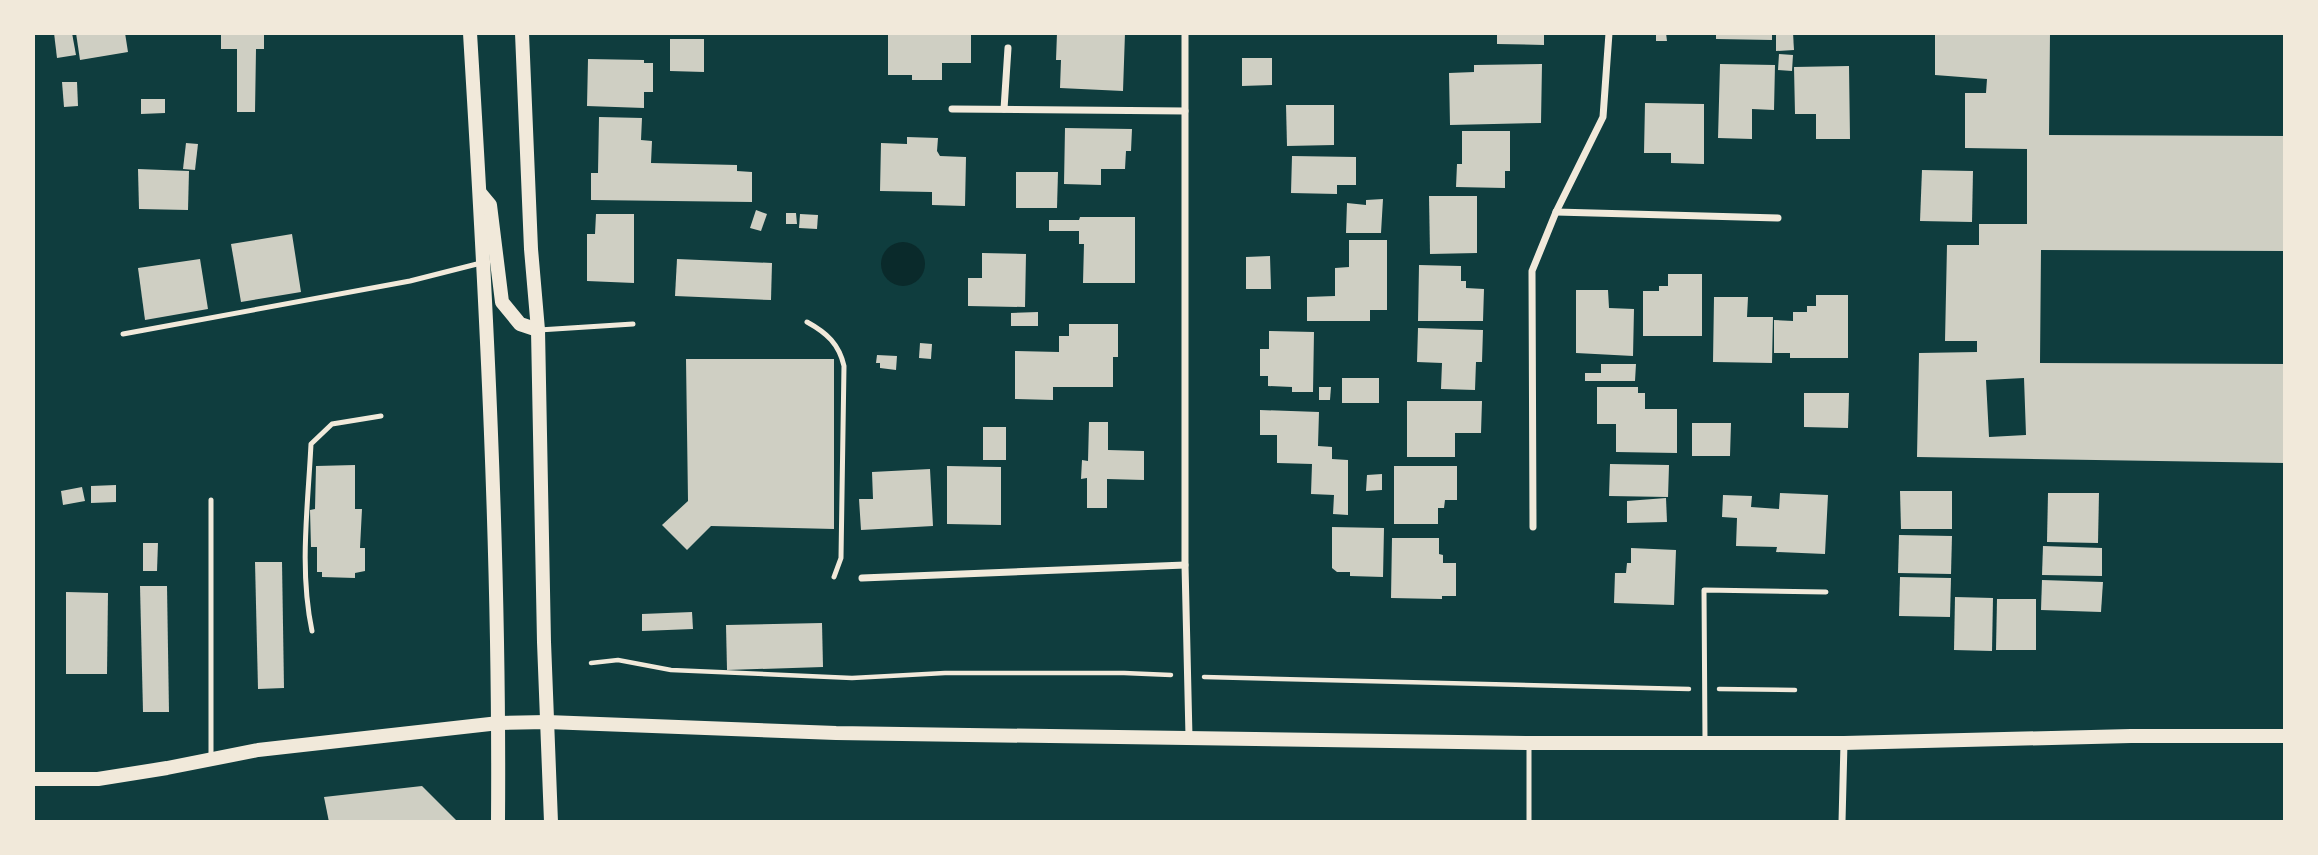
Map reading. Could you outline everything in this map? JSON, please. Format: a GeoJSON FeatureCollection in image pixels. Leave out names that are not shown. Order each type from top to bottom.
{"type":"FeatureCollection","features":[{"type":"Feature","properties":{"kind":"main road"},"geometry":{"type":"LineString","coordinates":[[470,33],[484,262],[499,723],[498,822]]}},
{"type":"Feature","properties":{"kind":"main road"},"geometry":{"type":"LineString","coordinates":[[522,33],[531,249],[538,330],[551,822]]}},
{"type":"Feature","properties":{"kind":"main road"},"geometry":{"type":"LineString","coordinates":[[480,192],[490,205],[502,302],[520,324],[538,330]]}},
{"type":"Feature","properties":{"kind":"main road"},"geometry":{"type":"LineString","coordinates":[[33,779],[98,779],[258,750],[499,723],[547,722],[812,732],[1529,743],[1844,743],[2131,736],[2285,736]]}},
{"type":"Feature","properties":{"kind":"street"},"geometry":{"type":"LineString","coordinates":[[1185,33],[1185,565],[1189,737]]}},
{"type":"Feature","properties":{"kind":"street"},"geometry":{"type":"LineString","coordinates":[[1533,527],[1532,271],[1556,212],[1604,117],[1609,33]]}},
{"type":"Feature","properties":{"kind":"street"},"geometry":{"type":"LineString","coordinates":[[1004,109],[1008,48]]}},
{"type":"Feature","properties":{"kind":"street"},"geometry":{"type":"LineString","coordinates":[[953,108],[1185,111]]}},
{"type":"Feature","properties":{"kind":"street"},"geometry":{"type":"LineString","coordinates":[[1556,212],[1778,218]]}},
{"type":"Feature","properties":{"kind":"street"},"geometry":{"type":"LineString","coordinates":[[862,578],[1185,565]]}},
{"type":"Feature","properties":{"kind":"street"},"geometry":{"type":"LineString","coordinates":[[1842,822],[1844,743]]}},
{"type":"Feature","properties":{"kind":"lane"},"geometry":{"type":"LineString","coordinates":[[123,334],[410,281],[484,262]]}},
{"type":"Feature","properties":{"kind":"lane"},"geometry":{"type":"LineString","coordinates":[[807,322],[827,333],[841,353],[845,366],[841,558],[834,578]]}},
{"type":"Feature","properties":{"kind":"lane"},"geometry":{"type":"LineString","coordinates":[[538,330],[633,324]]}},
{"type":"Feature","properties":{"kind":"lane"},"geometry":{"type":"LineString","coordinates":[[312,631],[305,600],[304,570],[312,444],[332,424],[381,416]]}},
{"type":"Feature","properties":{"kind":"lane"},"geometry":{"type":"LineString","coordinates":[[211,500],[211,758]]}},
{"type":"Feature","properties":{"kind":"lane"},"geometry":{"type":"LineString","coordinates":[[1705,744],[1704,590],[1826,592]]}},
{"type":"Feature","properties":{"kind":"lane"},"geometry":{"type":"LineString","coordinates":[[1529,743],[1529,822]]}},
{"type":"Feature","properties":{"kind":"water"},"geometry":{"type":"Polygon","coordinates":[[[903,242],[912,243],[919,248],[924,255],[924,273],[919,280],[912,285],[903,286],[894,285],[887,280],[882,273],[881,264],[882,255],[887,248],[894,243],[903,242]]]}},
{"type":"Feature","properties":{"kind":"building"},"geometry":{"type":"Polygon","coordinates":[[[54,33],[72,33],[76,55],[57,58],[54,33]]]}},
{"type":"Feature","properties":{"kind":"building"},"geometry":{"type":"Polygon","coordinates":[[[76,33],[125,33],[128,52],[80,60],[76,33]]]}},
{"type":"Feature","properties":{"kind":"building"},"geometry":{"type":"Polygon","coordinates":[[[221,33],[264,33],[264,49],[256,49],[255,112],[237,112],[237,49],[221,49],[221,33]]]}},
{"type":"Feature","properties":{"kind":"building"},"geometry":{"type":"Polygon","coordinates":[[[888,33],[971,33],[971,63],[942,63],[942,80],[912,80],[912,75],[888,75],[888,33]]]}},
{"type":"Feature","properties":{"kind":"building"},"geometry":{"type":"Polygon","coordinates":[[[1057,33],[1125,33],[1123,91],[1060,88],[1061,60],[1056,60],[1057,33]]]}},
{"type":"Feature","properties":{"kind":"building"},"geometry":{"type":"Polygon","coordinates":[[[1497,33],[1544,33],[1544,45],[1497,44],[1497,33]]]}},
{"type":"Feature","properties":{"kind":"building"},"geometry":{"type":"Polygon","coordinates":[[[1656,33],[1666,33],[1667,41],[1656,41],[1656,33]]]}},
{"type":"Feature","properties":{"kind":"building"},"geometry":{"type":"Polygon","coordinates":[[[1716,33],[1772,33],[1772,40],[1716,39],[1716,33]]]}},
{"type":"Feature","properties":{"kind":"building"},"geometry":{"type":"Polygon","coordinates":[[[1776,33],[1793,33],[1794,50],[1776,51],[1776,33]]]}},
{"type":"Feature","properties":{"kind":"building"},"geometry":{"type":"Polygon","coordinates":[[[1935,33],[2050,33],[2049,135],[2285,136],[2285,251],[2041,250],[2040,363],[2285,364],[2285,463],[1917,457],[1919,353],[1977,352],[1977,341],[1945,341],[1947,245],[1979,245],[1979,224],[2027,224],[2027,149],[1965,148],[1965,93],[1986,93],[1987,79],[1935,75],[1935,33]],[[2024,378],[1986,380],[1989,437],[2026,435],[2024,378]]]}},
{"type":"Feature","properties":{"kind":"building"},"geometry":{"type":"Polygon","coordinates":[[[670,39],[704,39],[704,72],[670,71],[670,39]]]}},
{"type":"Feature","properties":{"kind":"building"},"geometry":{"type":"Polygon","coordinates":[[[1779,54],[1793,55],[1792,71],[1778,70],[1779,54]]]}},
{"type":"Feature","properties":{"kind":"building"},"geometry":{"type":"Polygon","coordinates":[[[1242,58],[1272,58],[1272,85],[1242,86],[1242,58]]]}},
{"type":"Feature","properties":{"kind":"building"},"geometry":{"type":"Polygon","coordinates":[[[588,59],[644,60],[644,63],[653,63],[653,92],[644,92],[644,108],[587,106],[588,59]]]}},
{"type":"Feature","properties":{"kind":"building"},"geometry":{"type":"Polygon","coordinates":[[[1542,64],[1541,123],[1450,125],[1449,73],[1474,72],[1474,65],[1542,64]]]}},
{"type":"Feature","properties":{"kind":"building"},"geometry":{"type":"Polygon","coordinates":[[[1720,64],[1775,65],[1774,110],[1752,109],[1752,139],[1718,138],[1720,64]]]}},
{"type":"Feature","properties":{"kind":"building"},"geometry":{"type":"Polygon","coordinates":[[[1849,66],[1850,139],[1816,139],[1816,114],[1795,114],[1794,67],[1849,66]]]}},
{"type":"Feature","properties":{"kind":"building"},"geometry":{"type":"Polygon","coordinates":[[[62,82],[77,82],[78,106],[64,107],[62,82]]]}},
{"type":"Feature","properties":{"kind":"building"},"geometry":{"type":"Polygon","coordinates":[[[141,99],[165,99],[165,113],[141,114],[141,99]]]}},
{"type":"Feature","properties":{"kind":"building"},"geometry":{"type":"Polygon","coordinates":[[[1645,103],[1704,104],[1704,164],[1671,163],[1671,153],[1644,153],[1645,103]]]}},
{"type":"Feature","properties":{"kind":"building"},"geometry":{"type":"Polygon","coordinates":[[[1286,105],[1334,105],[1334,145],[1287,146],[1286,105]]]}},
{"type":"Feature","properties":{"kind":"building"},"geometry":{"type":"Polygon","coordinates":[[[599,117],[642,118],[641,140],[652,141],[651,163],[737,165],[737,171],[752,172],[752,202],[591,200],[591,173],[598,173],[599,117]]]}},
{"type":"Feature","properties":{"kind":"building"},"geometry":{"type":"Polygon","coordinates":[[[1065,128],[1132,129],[1131,151],[1126,151],[1125,169],[1101,169],[1101,185],[1064,184],[1065,128]]]}},
{"type":"Feature","properties":{"kind":"building"},"geometry":{"type":"Polygon","coordinates":[[[1462,131],[1510,131],[1510,171],[1505,171],[1505,188],[1456,187],[1457,164],[1462,164],[1462,131]]]}},
{"type":"Feature","properties":{"kind":"building"},"geometry":{"type":"Polygon","coordinates":[[[907,137],[938,138],[937,151],[940,156],[966,157],[965,206],[932,205],[932,192],[880,191],[881,143],[907,144],[907,137]]]}},
{"type":"Feature","properties":{"kind":"building"},"geometry":{"type":"Polygon","coordinates":[[[186,143],[198,144],[195,170],[183,169],[186,143]]]}},
{"type":"Feature","properties":{"kind":"building"},"geometry":{"type":"Polygon","coordinates":[[[1292,156],[1356,157],[1356,185],[1337,185],[1337,194],[1291,193],[1292,156]]]}},
{"type":"Feature","properties":{"kind":"building"},"geometry":{"type":"Polygon","coordinates":[[[138,169],[189,171],[188,210],[139,209],[138,169]]]}},
{"type":"Feature","properties":{"kind":"building"},"geometry":{"type":"Polygon","coordinates":[[[1922,170],[1973,171],[1972,222],[1920,221],[1922,170]]]}},
{"type":"Feature","properties":{"kind":"building"},"geometry":{"type":"Polygon","coordinates":[[[1016,172],[1058,172],[1057,208],[1016,208],[1016,172]]]}},
{"type":"Feature","properties":{"kind":"building"},"geometry":{"type":"Polygon","coordinates":[[[1429,196],[1477,196],[1477,253],[1430,254],[1429,196]]]}},
{"type":"Feature","properties":{"kind":"building"},"geometry":{"type":"Polygon","coordinates":[[[1383,199],[1381,233],[1346,233],[1347,203],[1366,205],[1366,200],[1383,199]]]}},
{"type":"Feature","properties":{"kind":"building"},"geometry":{"type":"Polygon","coordinates":[[[756,210],[767,214],[761,231],[750,228],[756,210]]]}},
{"type":"Feature","properties":{"kind":"building"},"geometry":{"type":"Polygon","coordinates":[[[786,213],[796,213],[797,224],[786,224],[786,213]]]}},
{"type":"Feature","properties":{"kind":"building"},"geometry":{"type":"Polygon","coordinates":[[[596,214],[634,214],[634,283],[587,281],[587,234],[595,234],[596,214]]]}},
{"type":"Feature","properties":{"kind":"building"},"geometry":{"type":"Polygon","coordinates":[[[800,214],[818,215],[817,229],[799,228],[800,214]]]}},
{"type":"Feature","properties":{"kind":"building"},"geometry":{"type":"Polygon","coordinates":[[[1080,217],[1135,217],[1135,283],[1083,283],[1084,244],[1079,244],[1079,231],[1049,231],[1049,220],[1079,220],[1080,217]]]}},
{"type":"Feature","properties":{"kind":"building"},"geometry":{"type":"Polygon","coordinates":[[[292,234],[301,292],[241,302],[231,244],[292,234]]]}},
{"type":"Feature","properties":{"kind":"building"},"geometry":{"type":"Polygon","coordinates":[[[1349,240],[1387,240],[1387,310],[1370,310],[1370,321],[1307,321],[1307,297],[1335,296],[1335,268],[1349,267],[1349,240]]]}},
{"type":"Feature","properties":{"kind":"building"},"geometry":{"type":"Polygon","coordinates":[[[982,253],[1026,254],[1025,307],[968,306],[968,278],[982,278],[982,253]]]}},
{"type":"Feature","properties":{"kind":"building"},"geometry":{"type":"Polygon","coordinates":[[[1270,256],[1271,289],[1246,289],[1246,257],[1270,256]]]}},
{"type":"Feature","properties":{"kind":"building"},"geometry":{"type":"Polygon","coordinates":[[[200,259],[208,309],[145,320],[138,268],[200,259]]]}},
{"type":"Feature","properties":{"kind":"building"},"geometry":{"type":"Polygon","coordinates":[[[677,259],[772,263],[771,300],[675,296],[677,259]]]}},
{"type":"Feature","properties":{"kind":"building"},"geometry":{"type":"Polygon","coordinates":[[[1419,265],[1461,266],[1461,281],[1466,281],[1466,288],[1484,289],[1483,321],[1418,321],[1419,265]]]}},
{"type":"Feature","properties":{"kind":"building"},"geometry":{"type":"Polygon","coordinates":[[[1668,274],[1702,274],[1702,336],[1643,336],[1643,291],[1659,291],[1659,286],[1668,286],[1668,274]]]}},
{"type":"Feature","properties":{"kind":"building"},"geometry":{"type":"Polygon","coordinates":[[[1576,290],[1608,290],[1609,308],[1634,309],[1633,356],[1576,353],[1576,290]]]}},
{"type":"Feature","properties":{"kind":"building"},"geometry":{"type":"Polygon","coordinates":[[[1816,295],[1848,295],[1848,358],[1790,358],[1790,353],[1774,353],[1774,320],[1793,321],[1793,312],[1807,312],[1807,306],[1816,306],[1816,295]]]}},
{"type":"Feature","properties":{"kind":"building"},"geometry":{"type":"Polygon","coordinates":[[[1714,297],[1748,297],[1747,317],[1773,317],[1772,363],[1713,362],[1714,297]]]}},
{"type":"Feature","properties":{"kind":"building"},"geometry":{"type":"Polygon","coordinates":[[[1038,312],[1038,326],[1011,326],[1011,313],[1038,312]]]}},
{"type":"Feature","properties":{"kind":"building"},"geometry":{"type":"Polygon","coordinates":[[[1069,324],[1118,324],[1118,357],[1113,357],[1113,387],[1053,387],[1053,400],[1015,399],[1015,351],[1059,352],[1059,336],[1069,336],[1069,324]]]}},
{"type":"Feature","properties":{"kind":"building"},"geometry":{"type":"Polygon","coordinates":[[[1418,328],[1483,330],[1482,362],[1476,362],[1475,390],[1441,389],[1442,363],[1417,362],[1418,328]]]}},
{"type":"Feature","properties":{"kind":"building"},"geometry":{"type":"Polygon","coordinates":[[[1269,331],[1314,332],[1313,392],[1292,392],[1292,387],[1268,386],[1268,376],[1260,376],[1260,349],[1269,349],[1269,331]]]}},
{"type":"Feature","properties":{"kind":"building"},"geometry":{"type":"Polygon","coordinates":[[[920,343],[932,344],[931,359],[919,358],[920,343]]]}},
{"type":"Feature","properties":{"kind":"building"},"geometry":{"type":"Polygon","coordinates":[[[877,355],[897,356],[896,370],[880,368],[880,363],[876,363],[877,355]]]}},
{"type":"Feature","properties":{"kind":"building"},"geometry":{"type":"Polygon","coordinates":[[[686,359],[834,359],[834,529],[711,526],[687,550],[662,525],[688,501],[686,359]]]}},
{"type":"Feature","properties":{"kind":"building"},"geometry":{"type":"Polygon","coordinates":[[[1601,364],[1636,364],[1635,381],[1585,381],[1585,373],[1601,373],[1601,364]]]}},
{"type":"Feature","properties":{"kind":"building"},"geometry":{"type":"Polygon","coordinates":[[[1342,378],[1379,378],[1379,403],[1342,403],[1342,378]]]}},
{"type":"Feature","properties":{"kind":"building"},"geometry":{"type":"Polygon","coordinates":[[[1319,387],[1331,387],[1330,400],[1319,400],[1319,387]]]}},
{"type":"Feature","properties":{"kind":"building"},"geometry":{"type":"Polygon","coordinates":[[[1597,387],[1638,387],[1638,393],[1645,393],[1645,409],[1677,409],[1677,453],[1616,452],[1616,424],[1597,424],[1597,387]]]}},
{"type":"Feature","properties":{"kind":"building"},"geometry":{"type":"Polygon","coordinates":[[[1804,393],[1849,393],[1848,428],[1804,427],[1804,393]]]}},
{"type":"Feature","properties":{"kind":"building"},"geometry":{"type":"Polygon","coordinates":[[[1407,401],[1482,401],[1481,433],[1455,433],[1455,457],[1407,457],[1407,401]]]}},
{"type":"Feature","properties":{"kind":"building"},"geometry":{"type":"Polygon","coordinates":[[[1260,410],[1319,412],[1318,446],[1332,447],[1332,459],[1348,460],[1348,515],[1333,514],[1334,495],[1311,494],[1312,464],[1277,463],[1277,435],[1260,435],[1260,410]]]}},
{"type":"Feature","properties":{"kind":"building"},"geometry":{"type":"Polygon","coordinates":[[[1089,422],[1108,422],[1108,450],[1144,451],[1144,480],[1107,479],[1107,508],[1087,508],[1087,478],[1081,479],[1082,460],[1088,461],[1089,422]]]}},
{"type":"Feature","properties":{"kind":"building"},"geometry":{"type":"Polygon","coordinates":[[[1692,423],[1731,423],[1730,456],[1692,456],[1692,423]]]}},
{"type":"Feature","properties":{"kind":"building"},"geometry":{"type":"Polygon","coordinates":[[[983,427],[1006,427],[1006,460],[983,460],[983,427]]]}},
{"type":"Feature","properties":{"kind":"building"},"geometry":{"type":"Polygon","coordinates":[[[1610,464],[1669,465],[1668,497],[1609,496],[1610,464]]]}},
{"type":"Feature","properties":{"kind":"building"},"geometry":{"type":"Polygon","coordinates":[[[355,465],[355,509],[362,509],[360,548],[365,548],[365,571],[355,573],[355,578],[322,577],[322,572],[317,572],[317,547],[311,547],[310,510],[315,509],[316,466],[355,465]]]}},
{"type":"Feature","properties":{"kind":"building"},"geometry":{"type":"Polygon","coordinates":[[[947,466],[1001,467],[1001,525],[947,524],[947,466]]]}},
{"type":"Feature","properties":{"kind":"building"},"geometry":{"type":"Polygon","coordinates":[[[1394,466],[1457,466],[1457,500],[1445,500],[1444,508],[1438,508],[1438,524],[1394,524],[1394,466]]]}},
{"type":"Feature","properties":{"kind":"building"},"geometry":{"type":"Polygon","coordinates":[[[930,469],[933,526],[861,530],[859,499],[873,499],[872,472],[930,469]]]}},
{"type":"Feature","properties":{"kind":"building"},"geometry":{"type":"Polygon","coordinates":[[[1382,474],[1382,490],[1366,491],[1367,475],[1382,474]]]}},
{"type":"Feature","properties":{"kind":"building"},"geometry":{"type":"Polygon","coordinates":[[[116,485],[116,502],[91,503],[91,486],[116,485]]]}},
{"type":"Feature","properties":{"kind":"building"},"geometry":{"type":"Polygon","coordinates":[[[82,487],[85,501],[63,505],[61,491],[82,487]]]}},
{"type":"Feature","properties":{"kind":"building"},"geometry":{"type":"Polygon","coordinates":[[[1900,491],[1952,491],[1952,529],[1901,529],[1900,491]]]}},
{"type":"Feature","properties":{"kind":"building"},"geometry":{"type":"Polygon","coordinates":[[[1780,493],[1828,495],[1825,554],[1776,552],[1777,547],[1736,546],[1737,518],[1722,517],[1723,495],[1752,496],[1751,507],[1779,509],[1780,493]]]}},
{"type":"Feature","properties":{"kind":"building"},"geometry":{"type":"Polygon","coordinates":[[[2048,493],[2099,493],[2098,543],[2047,542],[2048,493]]]}},
{"type":"Feature","properties":{"kind":"building"},"geometry":{"type":"Polygon","coordinates":[[[1666,498],[1667,522],[1627,523],[1627,501],[1666,498]]]}},
{"type":"Feature","properties":{"kind":"building"},"geometry":{"type":"Polygon","coordinates":[[[1332,527],[1384,528],[1383,577],[1350,576],[1350,572],[1337,572],[1332,568],[1332,527]]]}},
{"type":"Feature","properties":{"kind":"building"},"geometry":{"type":"Polygon","coordinates":[[[1899,535],[1952,536],[1951,574],[1898,573],[1899,535]]]}},
{"type":"Feature","properties":{"kind":"building"},"geometry":{"type":"Polygon","coordinates":[[[1392,538],[1439,538],[1439,554],[1443,555],[1443,563],[1456,563],[1456,596],[1442,596],[1442,599],[1391,598],[1392,538]]]}},
{"type":"Feature","properties":{"kind":"building"},"geometry":{"type":"Polygon","coordinates":[[[143,543],[158,543],[157,571],[143,571],[143,543]]]}},
{"type":"Feature","properties":{"kind":"building"},"geometry":{"type":"Polygon","coordinates":[[[2043,546],[2102,548],[2102,576],[2042,575],[2043,546]]]}},
{"type":"Feature","properties":{"kind":"building"},"geometry":{"type":"Polygon","coordinates":[[[1631,548],[1676,550],[1674,605],[1614,603],[1615,573],[1626,573],[1627,563],[1631,563],[1631,548]]]}},
{"type":"Feature","properties":{"kind":"building"},"geometry":{"type":"Polygon","coordinates":[[[255,562],[282,562],[284,688],[258,689],[255,562]]]}},
{"type":"Feature","properties":{"kind":"building"},"geometry":{"type":"Polygon","coordinates":[[[1900,577],[1951,578],[1950,617],[1899,616],[1900,577]]]}},
{"type":"Feature","properties":{"kind":"building"},"geometry":{"type":"Polygon","coordinates":[[[2042,580],[2103,582],[2101,612],[2041,610],[2042,580]]]}},
{"type":"Feature","properties":{"kind":"building"},"geometry":{"type":"Polygon","coordinates":[[[140,586],[167,586],[169,712],[143,712],[140,586]]]}},
{"type":"Feature","properties":{"kind":"building"},"geometry":{"type":"Polygon","coordinates":[[[66,592],[108,593],[107,674],[66,674],[66,592]]]}},
{"type":"Feature","properties":{"kind":"building"},"geometry":{"type":"Polygon","coordinates":[[[1955,597],[1993,598],[1992,651],[1954,650],[1955,597]]]}},
{"type":"Feature","properties":{"kind":"building"},"geometry":{"type":"Polygon","coordinates":[[[1997,599],[2036,599],[2036,650],[1996,650],[1997,599]]]}},
{"type":"Feature","properties":{"kind":"building"},"geometry":{"type":"Polygon","coordinates":[[[692,612],[693,629],[642,631],[642,614],[692,612]]]}},
{"type":"Feature","properties":{"kind":"building"},"geometry":{"type":"Polygon","coordinates":[[[822,623],[823,667],[727,670],[726,625],[822,623]]]}},
{"type":"Feature","properties":{"kind":"building"},"geometry":{"type":"Polygon","coordinates":[[[422,786],[458,822],[329,822],[324,797],[422,786]]]}}]}
